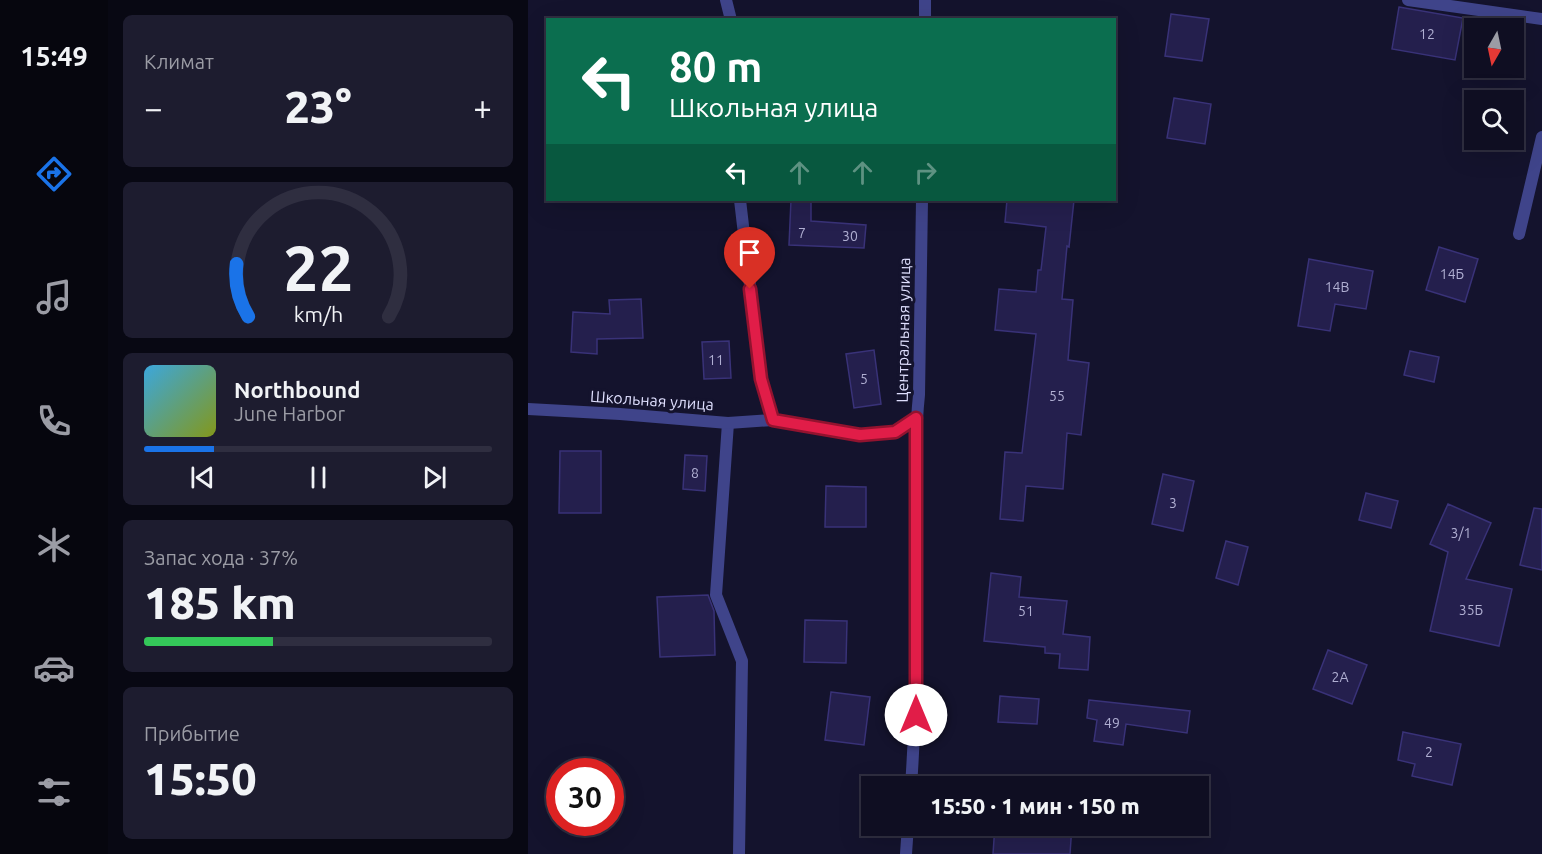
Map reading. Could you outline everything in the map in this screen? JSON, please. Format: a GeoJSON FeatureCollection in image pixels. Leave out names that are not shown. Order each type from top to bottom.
{"type":"FeatureCollection","features":[{"type":"Feature","properties":{"kind":"street"},"geometry":{"type":"LineString","coordinates":[[726,0],[730,18]]}},
{"type":"Feature","properties":{"kind":"street"},"geometry":{"type":"LineString","coordinates":[[925,18],[926,0]]}},
{"type":"Feature","properties":{"kind":"street"},"geometry":{"type":"LineString","coordinates":[[1408,0],[1542,20]]}},
{"type":"Feature","properties":{"kind":"street"},"geometry":{"type":"LineString","coordinates":[[1519,234],[1542,137]]}},
{"type":"Feature","properties":{"kind":"street"},"geometry":{"type":"LineString","coordinates":[[740,201],[761,379],[773,420]]}},
{"type":"Feature","properties":{"kind":"street","name":"Центральная улица"},"geometry":{"type":"LineString","coordinates":[[912,776],[916,715],[916,418],[919,395],[922,201]]}},
{"type":"Feature","properties":{"kind":"street","name":"Школьная улица"},"geometry":{"type":"LineString","coordinates":[[528,409],[728,423],[773,420],[860,435],[895,432],[916,418]]}},
{"type":"Feature","properties":{"kind":"street"},"geometry":{"type":"LineString","coordinates":[[728,423],[716,594],[742,661],[739,854]]}},
{"type":"Feature","properties":{"kind":"street"},"geometry":{"type":"LineString","coordinates":[[906,854],[907,836]]}},
{"type":"Feature","properties":{"kind":"building"},"geometry":{"type":"Polygon","coordinates":[[[1399,7],[1463,18],[1455,60],[1392,49],[1399,7]]]}},
{"type":"Feature","properties":{"kind":"building"},"geometry":{"type":"Polygon","coordinates":[[[1171,14],[1209,19],[1202,61],[1165,56],[1171,14]]]}},
{"type":"Feature","properties":{"kind":"building"},"geometry":{"type":"Polygon","coordinates":[[[1174,98],[1211,104],[1205,144],[1167,138],[1174,98]]]}},
{"type":"Feature","properties":{"kind":"building"},"geometry":{"type":"Polygon","coordinates":[[[791,201],[811,201],[811,221],[866,225],[864,248],[789,245],[791,201]]]}},
{"type":"Feature","properties":{"kind":"building"},"geometry":{"type":"Polygon","coordinates":[[[1007,201],[1074,201],[1062,299],[1073,300],[1068,360],[1089,363],[1081,435],[1067,433],[1063,489],[1026,486],[1023,521],[1000,519],[1005,452],[1022,453],[1036,334],[995,330],[999,289],[1036,292],[1046,227],[1005,222],[1007,201]]]}},
{"type":"Feature","properties":{"kind":"building"},"geometry":{"type":"Polygon","coordinates":[[[1439,247],[1478,259],[1465,302],[1426,290],[1439,247]]]}},
{"type":"Feature","properties":{"kind":"building"},"geometry":{"type":"Polygon","coordinates":[[[1309,259],[1373,271],[1366,309],[1335,304],[1330,331],[1298,326],[1309,259]]]}},
{"type":"Feature","properties":{"kind":"building"},"geometry":{"type":"Polygon","coordinates":[[[641,299],[643,338],[597,339],[597,354],[571,352],[573,312],[610,314],[609,300],[641,299]]]}},
{"type":"Feature","properties":{"kind":"building"},"geometry":{"type":"Polygon","coordinates":[[[729,341],[731,378],[704,379],[702,342],[729,341]]]}},
{"type":"Feature","properties":{"kind":"building"},"geometry":{"type":"Polygon","coordinates":[[[874,350],[881,404],[854,408],[846,354],[874,350]]]}},
{"type":"Feature","properties":{"kind":"building"},"geometry":{"type":"Polygon","coordinates":[[[1410,351],[1439,357],[1434,382],[1404,375],[1410,351]]]}},
{"type":"Feature","properties":{"kind":"building"},"geometry":{"type":"Polygon","coordinates":[[[560,451],[601,451],[601,513],[559,513],[560,451]]]}},
{"type":"Feature","properties":{"kind":"building"},"geometry":{"type":"Polygon","coordinates":[[[685,455],[707,456],[705,491],[683,489],[685,455]]]}},
{"type":"Feature","properties":{"kind":"building"},"geometry":{"type":"Polygon","coordinates":[[[1163,474],[1194,481],[1183,531],[1152,524],[1163,474]]]}},
{"type":"Feature","properties":{"kind":"building"},"geometry":{"type":"Polygon","coordinates":[[[826,486],[866,487],[866,527],[825,527],[826,486]]]}},
{"type":"Feature","properties":{"kind":"building"},"geometry":{"type":"Polygon","coordinates":[[[1366,493],[1398,501],[1391,528],[1359,520],[1366,493]]]}},
{"type":"Feature","properties":{"kind":"building"},"geometry":{"type":"Polygon","coordinates":[[[1448,504],[1491,523],[1466,579],[1512,589],[1499,646],[1430,631],[1448,552],[1430,544],[1448,504]]]}},
{"type":"Feature","properties":{"kind":"building"},"geometry":{"type":"Polygon","coordinates":[[[1534,508],[1542,509],[1542,570],[1520,565],[1534,508]]]}},
{"type":"Feature","properties":{"kind":"building"},"geometry":{"type":"Polygon","coordinates":[[[1226,541],[1248,547],[1238,585],[1216,578],[1226,541]]]}},
{"type":"Feature","properties":{"kind":"building"},"geometry":{"type":"Polygon","coordinates":[[[991,573],[1021,577],[1019,597],[1067,601],[1063,634],[1090,637],[1088,670],[1059,668],[1060,654],[1045,653],[1045,647],[984,641],[991,573]]]}},
{"type":"Feature","properties":{"kind":"building"},"geometry":{"type":"Polygon","coordinates":[[[708,595],[714,611],[715,655],[660,657],[657,597],[708,595]]]}},
{"type":"Feature","properties":{"kind":"building"},"geometry":{"type":"Polygon","coordinates":[[[805,620],[847,621],[846,663],[804,662],[805,620]]]}},
{"type":"Feature","properties":{"kind":"building"},"geometry":{"type":"Polygon","coordinates":[[[1328,650],[1367,665],[1352,704],[1313,689],[1328,650]]]}},
{"type":"Feature","properties":{"kind":"building"},"geometry":{"type":"Polygon","coordinates":[[[831,692],[870,697],[864,745],[825,740],[831,692]]]}},
{"type":"Feature","properties":{"kind":"building"},"geometry":{"type":"Polygon","coordinates":[[[1000,696],[1039,699],[1037,724],[998,722],[1000,696]]]}},
{"type":"Feature","properties":{"kind":"building"},"geometry":{"type":"Polygon","coordinates":[[[1089,700],[1190,711],[1187,733],[1126,724],[1123,745],[1094,741],[1097,720],[1087,718],[1089,700]]]}},
{"type":"Feature","properties":{"kind":"building"},"geometry":{"type":"Polygon","coordinates":[[[1403,732],[1461,744],[1452,785],[1412,776],[1415,764],[1398,760],[1403,732]]]}},
{"type":"Feature","properties":{"kind":"building"},"geometry":{"type":"Polygon","coordinates":[[[994,836],[1071,836],[1070,854],[993,854],[994,836]]]}},
{"type":"Feature","properties":{"kind":"route"},"geometry":{"type":"LineString","coordinates":[[750,289],[761,379],[773,420],[860,435],[895,432],[916,418],[916,715]]}}]}
